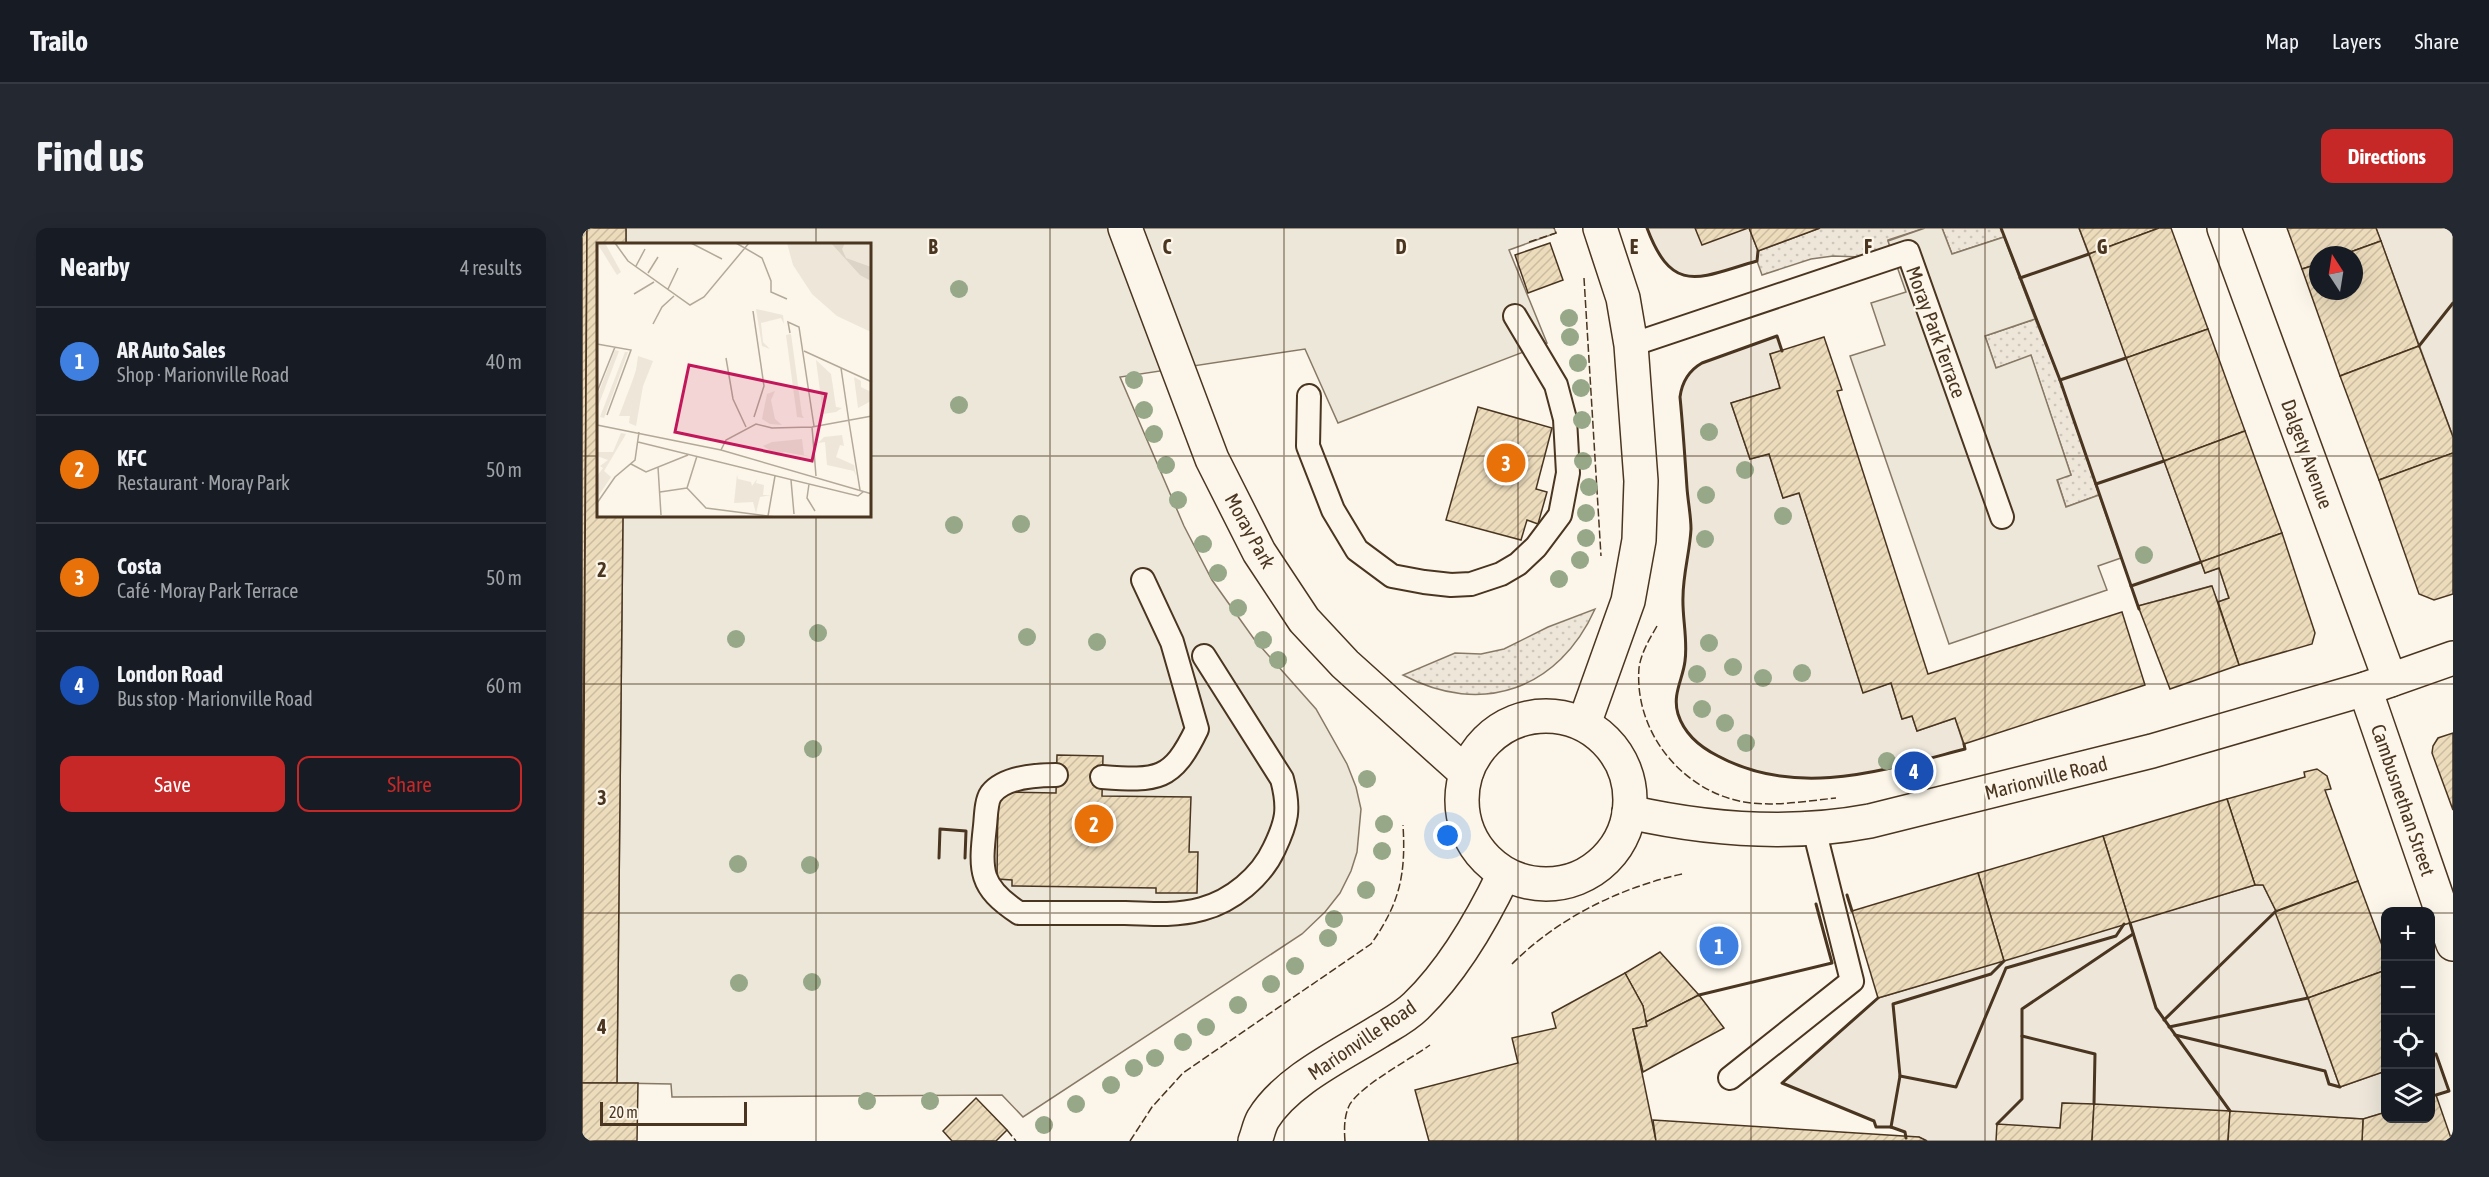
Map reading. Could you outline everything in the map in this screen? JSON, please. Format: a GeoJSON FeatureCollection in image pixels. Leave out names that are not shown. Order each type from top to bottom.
{"type":"FeatureCollection","features":[{"type":"Feature","properties":{"kind":"street","name":"Moray Park"},"geometry":{"type":"LineString","coordinates":[[1125,228],[1178,372],[1229,495],[1259,552],[1304,620],[1345,664],[1466,773]]}},
{"type":"Feature","properties":{"kind":"street"},"geometry":{"type":"LineString","coordinates":[[1584,724],[1628,601],[1639,540],[1641,481],[1631,345],[1623,297],[1600,228]]}},
{"type":"Feature","properties":{"kind":"street","name":"Dalgety Avenue"},"geometry":{"type":"LineString","coordinates":[[2224,228],[2378,685]]}},
{"type":"Feature","properties":{"kind":"street","name":"Marionville Road"},"geometry":{"type":"LineString","coordinates":[[1629,812],[1670,821],[1760,830],[1814,829],[1870,821],[2152,751],[2378,685],[2453,658]]}},
{"type":"Feature","properties":{"kind":"street","name":"Cambusnethan Street"},"geometry":{"type":"LineString","coordinates":[[2378,685],[2453,944]]}},
{"type":"Feature","properties":{"kind":"street"},"geometry":{"type":"LineString","coordinates":[[1556,717],[1584,724],[1605,740],[1621,762],[1629,786],[1629,812],[1619,843],[1597,868],[1568,881],[1535,884],[1504,874],[1486,860],[1473,843],[1464,822],[1461,800],[1466,773],[1480,747],[1502,728],[1528,718],[1556,717]]}},
{"type":"Feature","properties":{"kind":"street","name":"Marionville Road"},"geometry":{"type":"LineString","coordinates":[[1256,1141],[1262,1121],[1278,1100],[1312,1072],[1399,1019],[1415,1006],[1446,970],[1470,935],[1504,874]]}},
{"type":"Feature","properties":{"kind":"lane","name":"Moray Park Terrace"},"geometry":{"type":"LineString","coordinates":[[1631,345],[1908,252],[2002,517]]}},
{"type":"Feature","properties":{"kind":"lane"},"geometry":{"type":"LineString","coordinates":[[1309,396],[1308,446],[1333,510],[1357,550],[1392,576],[1424,582],[1451,585],[1471,584],[1501,574],[1518,564],[1536,546],[1560,515],[1568,473],[1565,419],[1556,385],[1515,316]]}},
{"type":"Feature","properties":{"kind":"lane"},"geometry":{"type":"LineString","coordinates":[[1102,777],[1145,778],[1163,775],[1175,766],[1197,729],[1172,642],[1143,580]]}},
{"type":"Feature","properties":{"kind":"lane"},"geometry":{"type":"LineString","coordinates":[[1056,776],[1028,777],[1000,786],[990,795],[983,844],[983,869],[988,884],[999,900],[1019,913],[1172,914],[1203,909],[1241,890],[1252,881],[1271,856],[1287,816],[1288,800],[1282,779],[1204,656]]}},
{"type":"Feature","properties":{"kind":"lane"},"geometry":{"type":"LineString","coordinates":[[1730,1078],[1852,981],[1814,829]]}},
{"type":"Feature","properties":{"kind":"shaded area"},"geometry":{"type":"Polygon","coordinates":[[[626,228],[1554,228],[1556,233],[1509,250],[1547,343],[1338,423],[1305,349],[1120,377],[1184,526],[1212,580],[1254,639],[1316,709],[1347,764],[1356,787],[1361,809],[1357,852],[1340,893],[1325,912],[1302,934],[1023,1117],[1002,1095],[672,1097],[671,1084],[617,1083],[623,518],[872,518],[872,243],[626,243],[626,228]]]}},
{"type":"Feature","properties":{"kind":"shaded area"},"geometry":{"type":"Polygon","coordinates":[[[1647,228],[1749,228],[1758,251],[1757,261],[1704,276],[1678,273],[1667,265],[1647,228]]]}},
{"type":"Feature","properties":{"kind":"shaded area"},"geometry":{"type":"Polygon","coordinates":[[[1820,228],[1925,228],[1888,240],[1892,253],[1811,259],[1762,275],[1757,261],[1758,251],[1820,228]]]}},
{"type":"Feature","properties":{"kind":"shaded area"},"geometry":{"type":"Polygon","coordinates":[[[1925,228],[1942,228],[1952,254],[2004,237],[2035,319],[1985,336],[1996,368],[2031,355],[2071,475],[2057,480],[2066,507],[2099,495],[2121,558],[2098,566],[2107,590],[1949,644],[1850,356],[1885,345],[1871,303],[1906,292],[1888,241],[1925,228]]]}},
{"type":"Feature","properties":{"kind":"shaded area"},"geometry":{"type":"Polygon","coordinates":[[[1942,228],[2001,228],[2004,237],[1952,254],[1942,228]]]}},
{"type":"Feature","properties":{"kind":"shaded area"},"geometry":{"type":"Polygon","coordinates":[[[2001,228],[2079,228],[2205,573],[2219,568],[2229,598],[2218,602],[2211,586],[2138,606],[2060,380],[2001,228]]]}},
{"type":"Feature","properties":{"kind":"shaded area"},"geometry":{"type":"Polygon","coordinates":[[[2376,228],[2453,228],[2453,437],[2376,228]]]}},
{"type":"Feature","properties":{"kind":"shaded area"},"geometry":{"type":"Polygon","coordinates":[[[2035,319],[2060,380],[2099,495],[2066,507],[2057,479],[2071,475],[2031,356],[1996,368],[1985,336],[2035,319]]]}},
{"type":"Feature","properties":{"kind":"shaded area"},"geometry":{"type":"Polygon","coordinates":[[[1777,336],[1782,351],[1770,354],[1780,388],[1731,403],[1750,459],[1769,454],[1783,498],[1799,493],[1863,692],[1891,683],[1902,719],[1912,716],[1917,731],[1955,718],[1965,749],[1872,772],[1810,778],[1779,776],[1748,769],[1718,756],[1699,744],[1681,721],[1676,700],[1686,653],[1683,588],[1691,519],[1681,392],[1689,373],[1702,363],[1777,336]]]}},
{"type":"Feature","properties":{"kind":"shaded area"},"geometry":{"type":"Polygon","coordinates":[[[1595,609],[1580,637],[1561,659],[1539,676],[1515,688],[1489,694],[1461,694],[1432,688],[1403,675],[1455,653],[1481,654],[1504,649],[1548,627],[1595,609]]]}},
{"type":"Feature","properties":{"kind":"shaded area"},"geometry":{"type":"Polygon","coordinates":[[[2255,885],[2263,885],[2276,911],[2340,1087],[2381,1072],[2381,1114],[2363,1119],[2063,1103],[2060,1128],[1996,1141],[1927,1141],[1919,1137],[1906,1138],[1905,1132],[1891,1127],[1876,1127],[1874,1121],[1782,1083],[1878,998],[2255,885]]]}},
{"type":"Feature","properties":{"kind":"shaded area"},"geometry":{"type":"Polygon","coordinates":[[[2435,1054],[2449,1091],[2435,1096],[2435,1069],[2435,1054]]]}},
{"type":"Feature","properties":{"kind":"building"},"geometry":{"type":"Polygon","coordinates":[[[582,228],[587,228],[582,941],[582,228]]]}},
{"type":"Feature","properties":{"kind":"building"},"geometry":{"type":"Polygon","coordinates":[[[587,228],[626,228],[626,243],[597,243],[597,518],[623,518],[617,1083],[582,1083],[587,228]]]}},
{"type":"Feature","properties":{"kind":"building"},"geometry":{"type":"Polygon","coordinates":[[[1695,228],[1748,228],[1702,245],[1695,228]]]}},
{"type":"Feature","properties":{"kind":"building"},"geometry":{"type":"Polygon","coordinates":[[[1749,228],[1820,228],[1758,251],[1749,228]]]}},
{"type":"Feature","properties":{"kind":"building"},"geometry":{"type":"Polygon","coordinates":[[[2079,228],[2159,228],[2089,254],[2079,228]]]}},
{"type":"Feature","properties":{"kind":"building"},"geometry":{"type":"Polygon","coordinates":[[[2159,228],[2171,228],[2208,329],[2126,358],[2089,254],[2159,228]]]}},
{"type":"Feature","properties":{"kind":"building"},"geometry":{"type":"Polygon","coordinates":[[[2287,228],[2376,228],[2381,241],[2363,247],[2309,246],[2309,267],[2302,269],[2287,228]]]}},
{"type":"Feature","properties":{"kind":"building"},"geometry":{"type":"Polygon","coordinates":[[[2381,241],[2419,346],[2340,376],[2313,300],[2363,300],[2363,247],[2381,241]]]}},
{"type":"Feature","properties":{"kind":"building"},"geometry":{"type":"Polygon","coordinates":[[[1550,243],[1563,280],[1528,293],[1515,255],[1550,243]]]}},
{"type":"Feature","properties":{"kind":"building"},"geometry":{"type":"Polygon","coordinates":[[[2309,267],[2309,289],[2302,269],[2309,267]]]}},
{"type":"Feature","properties":{"kind":"building"},"geometry":{"type":"Polygon","coordinates":[[[2208,329],[2245,431],[2164,461],[2126,358],[2208,329]]]}},
{"type":"Feature","properties":{"kind":"building"},"geometry":{"type":"Polygon","coordinates":[[[1824,337],[1842,390],[1837,391],[1928,674],[2122,612],[2145,685],[1964,744],[1955,718],[1917,731],[1912,716],[1902,719],[1891,683],[1863,693],[1799,493],[1783,498],[1769,454],[1750,459],[1731,403],[1780,388],[1770,354],[1824,337]]]}},
{"type":"Feature","properties":{"kind":"building"},"geometry":{"type":"Polygon","coordinates":[[[2419,346],[2453,437],[2453,453],[2379,480],[2340,376],[2419,346]]]}},
{"type":"Feature","properties":{"kind":"building"},"geometry":{"type":"Polygon","coordinates":[[[1478,407],[1552,428],[1536,489],[1547,492],[1538,524],[1527,520],[1521,540],[1446,520],[1478,407]]]}},
{"type":"Feature","properties":{"kind":"building"},"geometry":{"type":"Polygon","coordinates":[[[2245,431],[2282,533],[2201,562],[2164,461],[2245,431]]]}},
{"type":"Feature","properties":{"kind":"building"},"geometry":{"type":"Polygon","coordinates":[[[2453,453],[2453,594],[2434,600],[2419,594],[2379,480],[2453,453]]]}},
{"type":"Feature","properties":{"kind":"building"},"geometry":{"type":"Polygon","coordinates":[[[2282,533],[2315,633],[2312,644],[2239,665],[2218,602],[2229,598],[2219,568],[2205,573],[2201,562],[2282,533]]]}},
{"type":"Feature","properties":{"kind":"building"},"geometry":{"type":"Polygon","coordinates":[[[2212,586],[2239,665],[2170,689],[2138,606],[2212,586]]]}},
{"type":"Feature","properties":{"kind":"building"},"geometry":{"type":"Polygon","coordinates":[[[2453,733],[2453,810],[2432,753],[2438,738],[2453,733]]]}},
{"type":"Feature","properties":{"kind":"building"},"geometry":{"type":"Polygon","coordinates":[[[1057,755],[1103,756],[1102,796],[1191,797],[1189,852],[1198,852],[1197,893],[1156,893],[1156,888],[1012,886],[1012,880],[997,879],[998,792],[1056,793],[1057,755]]]}},
{"type":"Feature","properties":{"kind":"building"},"geometry":{"type":"Polygon","coordinates":[[[2317,769],[2327,776],[2331,789],[2325,790],[2358,881],[2276,911],[2263,885],[2255,885],[2227,799],[2305,777],[2304,772],[2317,769]]]}},
{"type":"Feature","properties":{"kind":"building"},"geometry":{"type":"Polygon","coordinates":[[[2227,799],[2255,885],[2130,923],[2103,836],[2227,799]]]}},
{"type":"Feature","properties":{"kind":"building"},"geometry":{"type":"Polygon","coordinates":[[[2103,836],[2130,923],[2004,961],[1978,873],[2103,836]]]}},
{"type":"Feature","properties":{"kind":"building"},"geometry":{"type":"Polygon","coordinates":[[[1978,873],[2004,961],[1878,998],[1852,911],[1978,873]]]}},
{"type":"Feature","properties":{"kind":"building"},"geometry":{"type":"Polygon","coordinates":[[[2358,881],[2381,943],[2381,972],[2308,998],[2275,912],[2358,881]]]}},
{"type":"Feature","properties":{"kind":"building"},"geometry":{"type":"Polygon","coordinates":[[[1660,952],[1699,995],[1646,1022],[1643,1006],[1625,973],[1660,952]]]}},
{"type":"Feature","properties":{"kind":"building"},"geometry":{"type":"Polygon","coordinates":[[[2381,972],[2381,1073],[2340,1087],[2308,998],[2381,972]]]}},
{"type":"Feature","properties":{"kind":"building"},"geometry":{"type":"Polygon","coordinates":[[[1625,973],[1643,1006],[1647,1026],[1633,1029],[1656,1141],[1429,1141],[1415,1090],[1518,1063],[1512,1038],[1556,1028],[1552,1013],[1625,973]]]}},
{"type":"Feature","properties":{"kind":"building"},"geometry":{"type":"Polygon","coordinates":[[[1699,995],[1724,1028],[1643,1072],[1633,1029],[1647,1026],[1646,1022],[1699,995]]]}},
{"type":"Feature","properties":{"kind":"building"},"geometry":{"type":"Polygon","coordinates":[[[582,1083],[638,1083],[637,1141],[582,1141],[582,1083]]]}},
{"type":"Feature","properties":{"kind":"building"},"geometry":{"type":"Polygon","coordinates":[[[2435,1095],[2452,1141],[2362,1141],[2363,1119],[2381,1114],[2381,1123],[2435,1123],[2435,1095]]]}},
{"type":"Feature","properties":{"kind":"building"},"geometry":{"type":"Polygon","coordinates":[[[976,1098],[1007,1130],[996,1141],[952,1141],[943,1131],[976,1098]]]}},
{"type":"Feature","properties":{"kind":"building"},"geometry":{"type":"Polygon","coordinates":[[[2062,1103],[2094,1104],[2092,1141],[1996,1141],[1997,1124],[2060,1128],[2062,1103]]]}},
{"type":"Feature","properties":{"kind":"building"},"geometry":{"type":"Polygon","coordinates":[[[2094,1104],[2230,1111],[2228,1141],[2092,1141],[2094,1104]]]}},
{"type":"Feature","properties":{"kind":"building"},"geometry":{"type":"Polygon","coordinates":[[[2230,1111],[2363,1119],[2362,1141],[2228,1141],[2230,1111]]]}},
{"type":"Feature","properties":{"kind":"building"},"geometry":{"type":"Polygon","coordinates":[[[1653,1120],[1919,1137],[1927,1141],[1656,1141],[1653,1120]]]}},
{"type":"Feature","properties":{"kind":"fence"},"geometry":{"type":"LineString","coordinates":[[1529,242],[1556,233],[1554,228]]}},
{"type":"Feature","properties":{"kind":"fence"},"geometry":{"type":"LineString","coordinates":[[1584,278],[1601,556]]}},
{"type":"Feature","properties":{"kind":"fence"},"geometry":{"type":"LineString","coordinates":[[1657,626],[1640,662],[1640,692],[1645,714],[1654,736],[1666,755],[1682,772],[1721,796],[1744,802],[1778,804],[1836,798]]}},
{"type":"Feature","properties":{"kind":"fence"},"geometry":{"type":"LineString","coordinates":[[1130,1141],[1152,1107],[1183,1073],[1371,944],[1389,915],[1399,888],[1403,858],[1403,825]]}},
{"type":"Feature","properties":{"kind":"fence"},"geometry":{"type":"LineString","coordinates":[[1512,964],[1549,932],[1591,907],[1635,888],[1682,874]]}},
{"type":"Feature","properties":{"kind":"fence"},"geometry":{"type":"LineString","coordinates":[[1345,1141],[1347,1113],[1356,1096],[1375,1080],[1430,1045]]}},
{"type":"Feature","properties":{"kind":"fence"},"geometry":{"type":"LineString","coordinates":[[1007,1130],[1016,1141]]}},
{"type":"Feature","properties":{"kind":"wall"},"geometry":{"type":"LineString","coordinates":[[1647,228],[1667,265],[1678,273],[1690,276],[1704,276],[1757,261],[1758,251]]}},
{"type":"Feature","properties":{"kind":"wall"},"geometry":{"type":"LineString","coordinates":[[2001,228],[2060,380],[2139,609]]}},
{"type":"Feature","properties":{"kind":"wall"},"geometry":{"type":"LineString","coordinates":[[2020,278],[2089,254]]}},
{"type":"Feature","properties":{"kind":"wall"},"geometry":{"type":"LineString","coordinates":[[2419,346],[2453,303]]}},
{"type":"Feature","properties":{"kind":"wall"},"geometry":{"type":"LineString","coordinates":[[1782,351],[1777,336],[1702,363],[1689,373],[1682,386],[1680,397],[1691,529],[1683,588],[1686,653],[1676,700],[1681,721],[1693,739],[1718,756],[1748,769],[1779,776],[1810,778],[1872,772],[1965,749],[1964,744]]}},
{"type":"Feature","properties":{"kind":"wall"},"geometry":{"type":"LineString","coordinates":[[2060,380],[2126,358]]}},
{"type":"Feature","properties":{"kind":"wall"},"geometry":{"type":"LineString","coordinates":[[2096,484],[2164,461]]}},
{"type":"Feature","properties":{"kind":"wall"},"geometry":{"type":"LineString","coordinates":[[2131,586],[2201,562]]}},
{"type":"Feature","properties":{"kind":"wall"},"geometry":{"type":"LineString","coordinates":[[939,858],[940,829],[966,831],[965,858]]}},
{"type":"Feature","properties":{"kind":"wall"},"geometry":{"type":"LineString","coordinates":[[1847,895],[1852,911]]}},
{"type":"Feature","properties":{"kind":"wall"},"geometry":{"type":"LineString","coordinates":[[1699,995],[1832,963],[1816,904]]}},
{"type":"Feature","properties":{"kind":"wall"},"geometry":{"type":"LineString","coordinates":[[2164,1020],[2276,911]]}},
{"type":"Feature","properties":{"kind":"wall"},"geometry":{"type":"LineString","coordinates":[[2130,923],[2156,1008],[2230,1111]]}},
{"type":"Feature","properties":{"kind":"wall"},"geometry":{"type":"LineString","coordinates":[[1900,1076],[1956,1087],[2006,968],[2116,936],[2124,924]]}},
{"type":"Feature","properties":{"kind":"wall"},"geometry":{"type":"LineString","coordinates":[[1997,1124],[2022,1099],[2022,1009],[2133,934]]}},
{"type":"Feature","properties":{"kind":"wall"},"geometry":{"type":"LineString","coordinates":[[1891,1127],[1900,1076],[1893,1004],[1991,974],[2004,961]]}},
{"type":"Feature","properties":{"kind":"wall"},"geometry":{"type":"LineString","coordinates":[[1878,998],[1782,1083],[1874,1121],[1876,1127],[1891,1127],[1905,1132],[1906,1138]]}},
{"type":"Feature","properties":{"kind":"wall"},"geometry":{"type":"LineString","coordinates":[[2169,1027],[2308,998]]}},
{"type":"Feature","properties":{"kind":"wall"},"geometry":{"type":"LineString","coordinates":[[2175,1035],[2325,1071],[2329,1084],[2340,1087]]}},
{"type":"Feature","properties":{"kind":"wall"},"geometry":{"type":"LineString","coordinates":[[2022,1036],[2095,1054],[2094,1104]]}},
{"type":"Feature","properties":{"kind":"wall"},"geometry":{"type":"LineString","coordinates":[[2435,1054],[2449,1091],[2436,1095]]}},
{"type":"Feature","properties":{"kind":"place","name":"Costa"},"geometry":{"type":"Point","coordinates":[1506,463]}},
{"type":"Feature","properties":{"kind":"place","name":"London Road"},"geometry":{"type":"Point","coordinates":[1914,771]}},
{"type":"Feature","properties":{"kind":"place","name":"KFC"},"geometry":{"type":"Point","coordinates":[1094,824]}},
{"type":"Feature","properties":{"kind":"place","name":"AR Auto Sales"},"geometry":{"type":"Point","coordinates":[1719,946]}}]}
